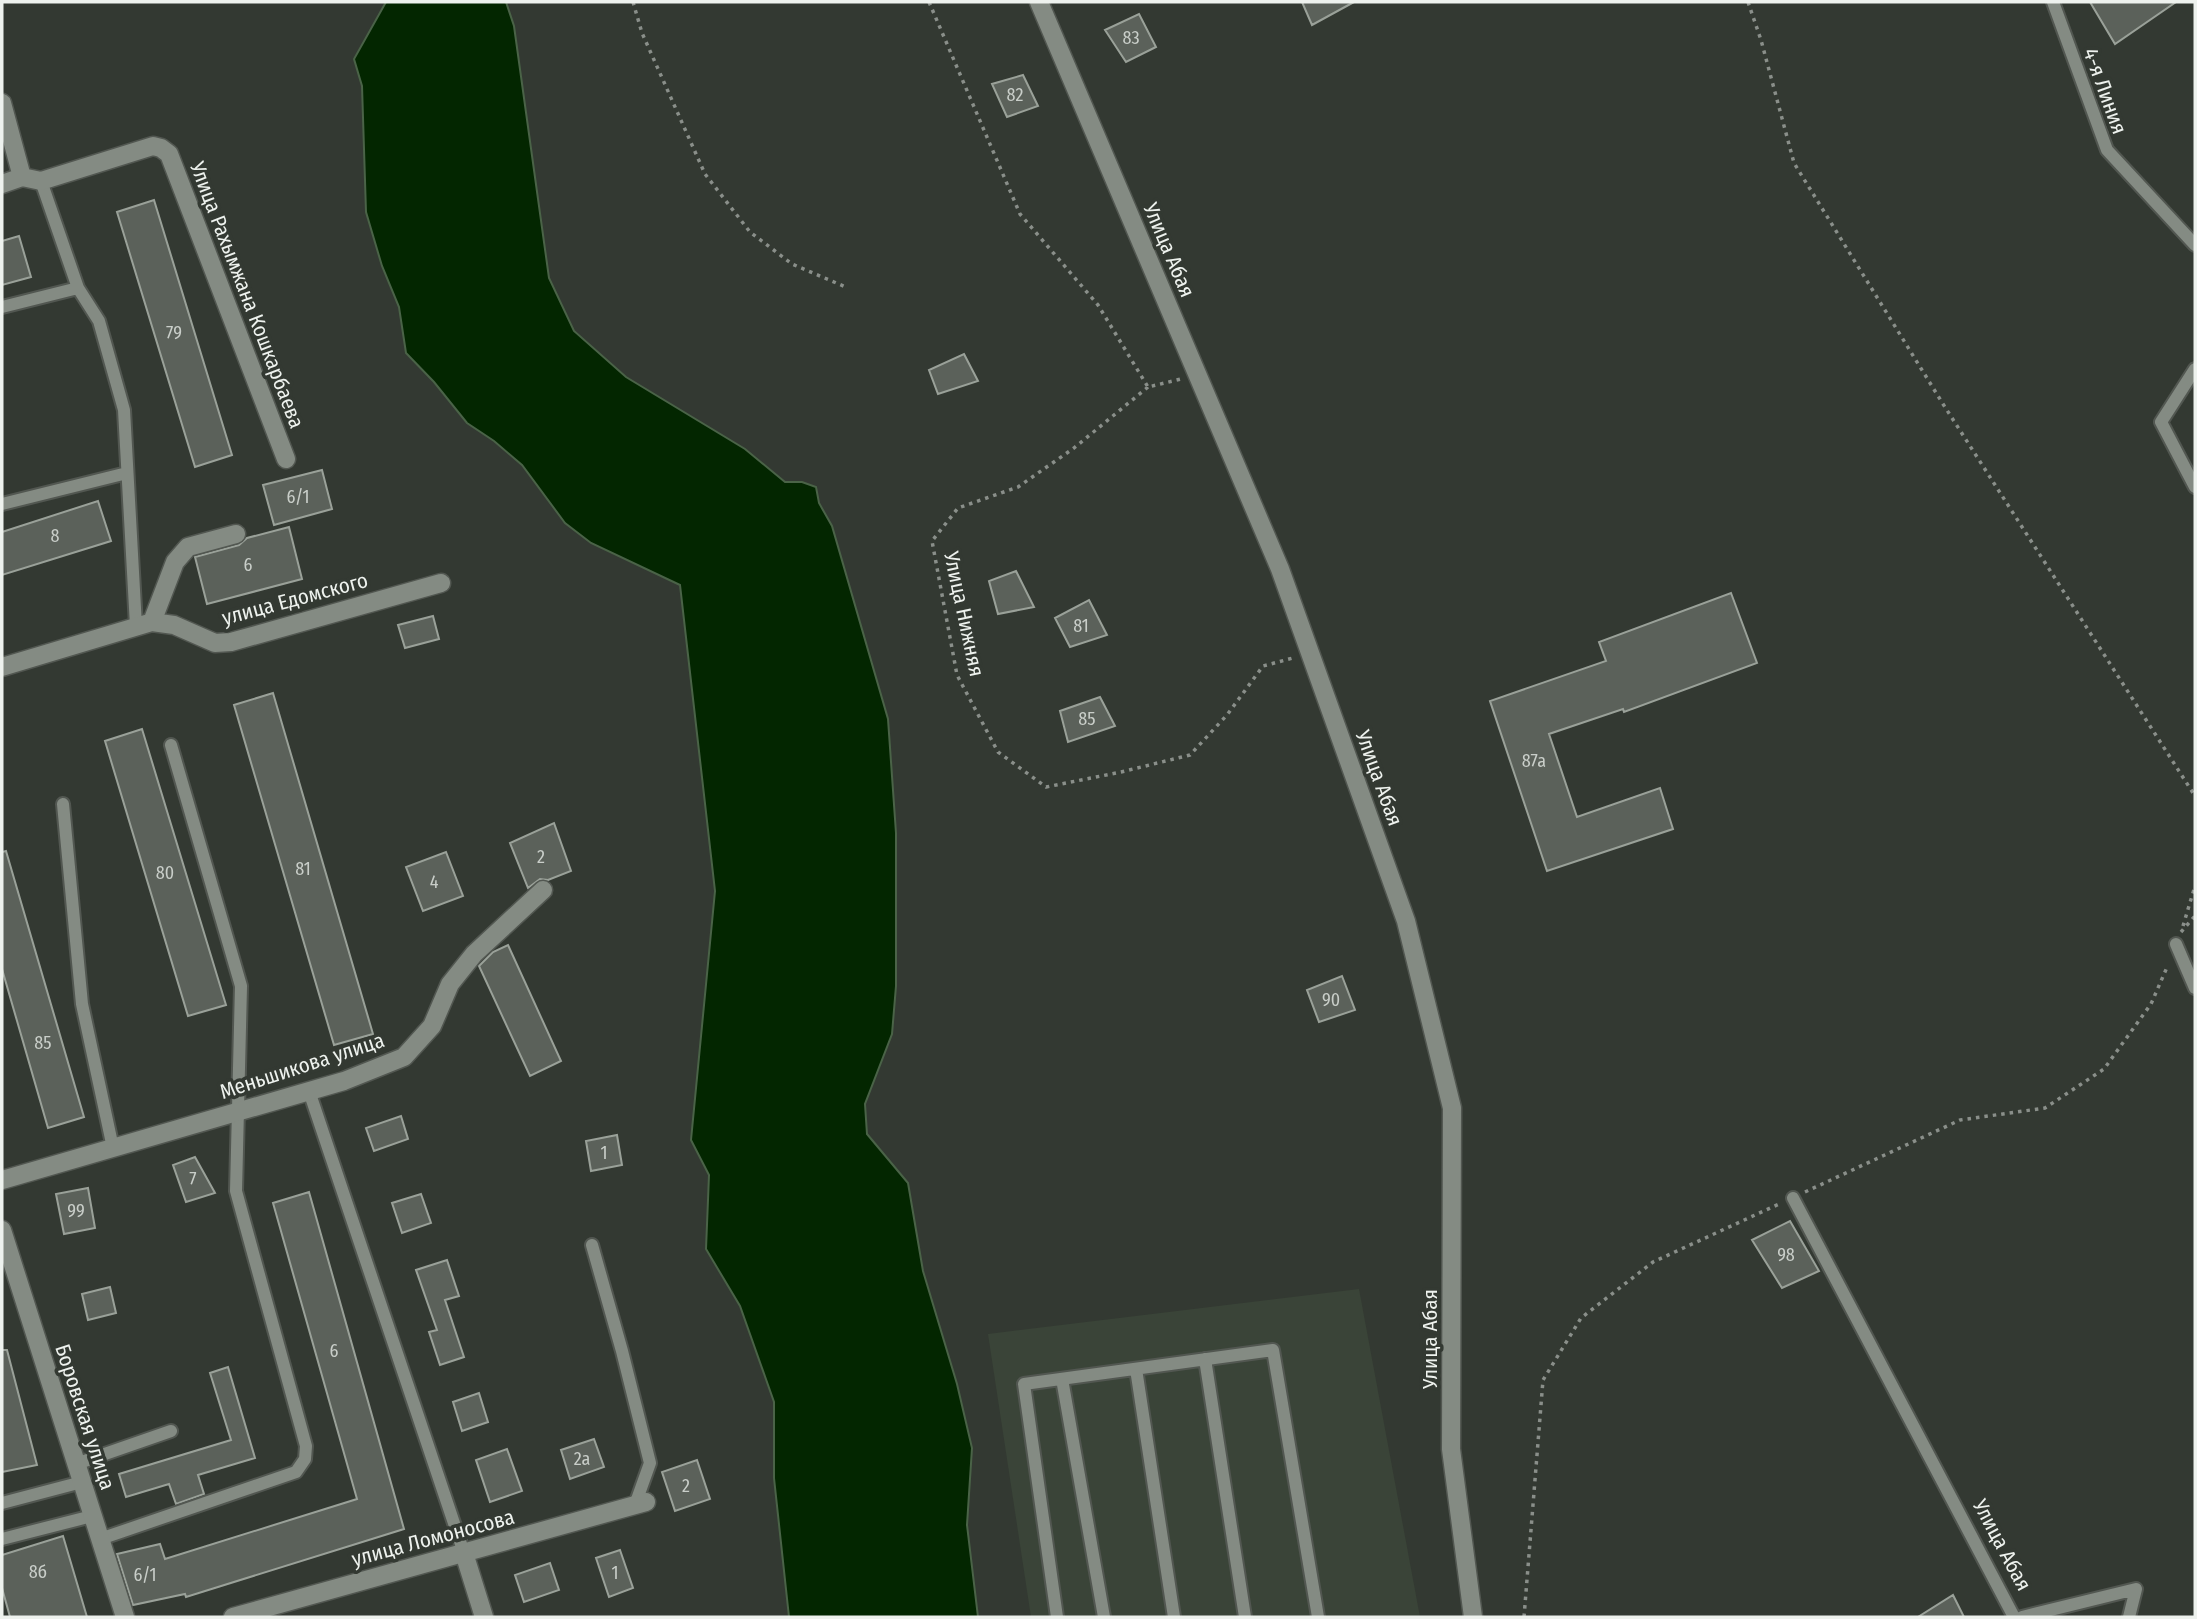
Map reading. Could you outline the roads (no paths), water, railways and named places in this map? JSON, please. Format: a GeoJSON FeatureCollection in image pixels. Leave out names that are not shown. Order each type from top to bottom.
{"type":"FeatureCollection","features":[{"type":"Feature","properties":{"kind":"street","name":"Улица Абая"},"geometry":{"type":"LineString","coordinates":[[1039,2],[1280,569],[1406,921],[1452,1108],[1451,1449],[1473,1617]]}},
{"type":"Feature","properties":{"kind":"street"},"geometry":{"type":"LineString","coordinates":[[2,103],[22,177],[2,184]]}},
{"type":"Feature","properties":{"kind":"street","name":"Улица Рахымжана Кошкарбаева"},"geometry":{"type":"LineString","coordinates":[[22,177],[41,181],[153,146],[169,153],[286,459]]}},
{"type":"Feature","properties":{"kind":"street"},"geometry":{"type":"LineString","coordinates":[[2,667],[144,624],[175,562],[188,547],[236,534]]}},
{"type":"Feature","properties":{"kind":"street","name":"улица Едомского"},"geometry":{"type":"LineString","coordinates":[[144,624],[174,625],[215,643],[231,642],[441,583]]}},
{"type":"Feature","properties":{"kind":"street","name":"Меньшикова улица"},"geometry":{"type":"LineString","coordinates":[[2,1180],[344,1081],[404,1057],[432,1026],[450,984],[474,954],[543,890]]}},
{"type":"Feature","properties":{"kind":"street","name":"Боровская улица"},"geometry":{"type":"LineString","coordinates":[[2,1230],[125,1617]]}},
{"type":"Feature","properties":{"kind":"street","name":"улица Ломоносова"},"geometry":{"type":"LineString","coordinates":[[233,1617],[265,1613],[640,1504]]}},
{"type":"Feature","properties":{"kind":"street"},"geometry":{"type":"LineString","coordinates":[[464,1553],[484,1617]]}},
{"type":"Feature","properties":{"kind":"lane","name":"4-я Линия"},"geometry":{"type":"LineString","coordinates":[[2053,2],[2107,150],[2195,245]]}},
{"type":"Feature","properties":{"kind":"lane"},"geometry":{"type":"LineString","coordinates":[[41,181],[78,288],[99,321],[124,410],[127,473],[144,624]]}},
{"type":"Feature","properties":{"kind":"lane"},"geometry":{"type":"LineString","coordinates":[[2,307],[78,288]]}},
{"type":"Feature","properties":{"kind":"lane"},"geometry":{"type":"LineString","coordinates":[[2195,369],[2161,422],[2195,487]]}},
{"type":"Feature","properties":{"kind":"lane"},"geometry":{"type":"LineString","coordinates":[[2,504],[127,473]]}},
{"type":"Feature","properties":{"kind":"lane"},"geometry":{"type":"LineString","coordinates":[[100,1539],[296,1472],[306,1459],[306,1446],[236,1191],[241,986],[171,745]]}},
{"type":"Feature","properties":{"kind":"lane"},"geometry":{"type":"LineString","coordinates":[[63,804],[82,1004],[113,1148]]}},
{"type":"Feature","properties":{"kind":"lane"},"geometry":{"type":"LineString","coordinates":[[2176,944],[2195,988]]}},
{"type":"Feature","properties":{"kind":"lane"},"geometry":{"type":"LineString","coordinates":[[309,1091],[464,1553]]}},
{"type":"Feature","properties":{"kind":"lane","name":"Улица Абая"},"geometry":{"type":"LineString","coordinates":[[1793,1198],[2014,1617]]}},
{"type":"Feature","properties":{"kind":"lane"},"geometry":{"type":"LineString","coordinates":[[592,1245],[650,1463],[640,1504]]}},
{"type":"Feature","properties":{"kind":"lane"},"geometry":{"type":"LineString","coordinates":[[1057,1617],[1024,1384],[1273,1350],[1318,1617]]}},
{"type":"Feature","properties":{"kind":"lane"},"geometry":{"type":"LineString","coordinates":[[1205,1359],[1245,1617]]}},
{"type":"Feature","properties":{"kind":"lane"},"geometry":{"type":"LineString","coordinates":[[1136,1369],[1174,1617]]}},
{"type":"Feature","properties":{"kind":"lane"},"geometry":{"type":"LineString","coordinates":[[1062,1379],[1104,1617]]}},
{"type":"Feature","properties":{"kind":"lane"},"geometry":{"type":"LineString","coordinates":[[76,1464],[171,1431]]}},
{"type":"Feature","properties":{"kind":"lane"},"geometry":{"type":"LineString","coordinates":[[2,1503],[82,1482]]}},
{"type":"Feature","properties":{"kind":"lane"},"geometry":{"type":"LineString","coordinates":[[2,1539],[92,1516]]}},
{"type":"Feature","properties":{"kind":"lane","name":"Улица Абая"},"geometry":{"type":"LineString","coordinates":[[2022,1617],[2136,1589],[2129,1617]]}}]}
